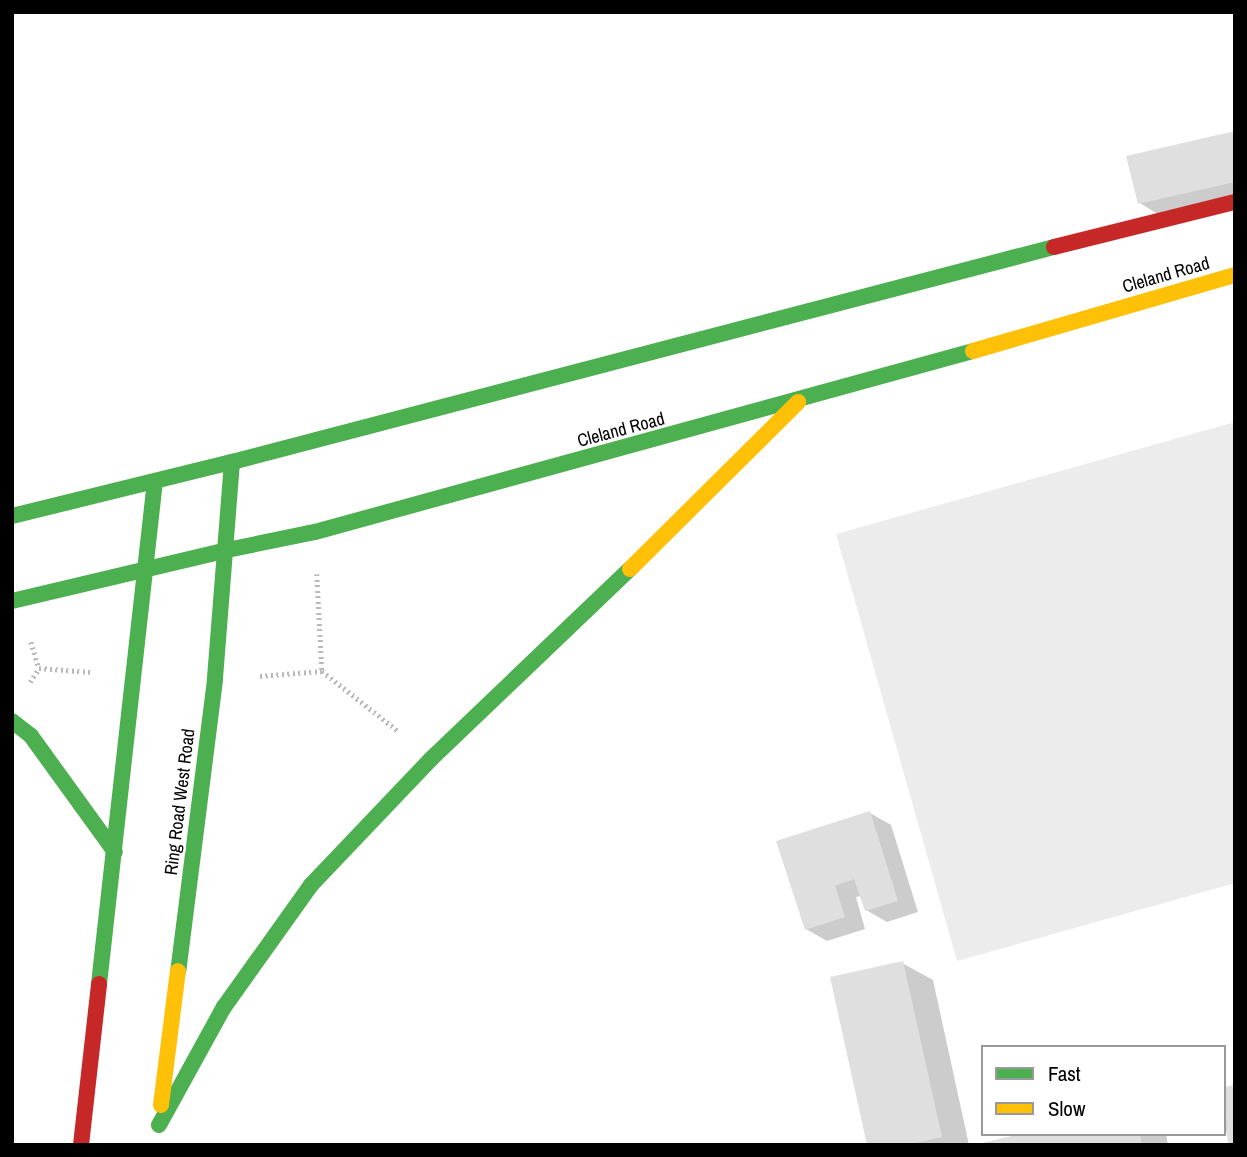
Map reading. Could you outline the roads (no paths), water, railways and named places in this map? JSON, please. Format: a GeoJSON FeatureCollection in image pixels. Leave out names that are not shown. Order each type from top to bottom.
{"type":"FeatureCollection","features":[{"type":"Feature","properties":{"kind":"main road"},"geometry":{"type":"LineString","coordinates":[[12,516],[232,462],[793,313],[1235,202]]}},
{"type":"Feature","properties":{"kind":"main road","name":"Cleland Road"},"geometry":{"type":"LineString","coordinates":[[12,601],[148,567],[315,532],[798,402],[1235,275]]}},
{"type":"Feature","properties":{"kind":"main road"},"geometry":{"type":"LineString","coordinates":[[159,1125],[225,1007],[311,885],[432,758],[745,459],[798,402]]}},
{"type":"Feature","properties":{"kind":"main road","name":"Ring Road West Road"},"geometry":{"type":"LineString","coordinates":[[155,1145],[227,550],[232,462]]}},
{"type":"Feature","properties":{"kind":"main road"},"geometry":{"type":"LineString","coordinates":[[80,1145],[148,567],[155,481]]}},
{"type":"Feature","properties":{"kind":"main road"},"geometry":{"type":"LineString","coordinates":[[12,721],[31,736],[115,852]]}}]}
